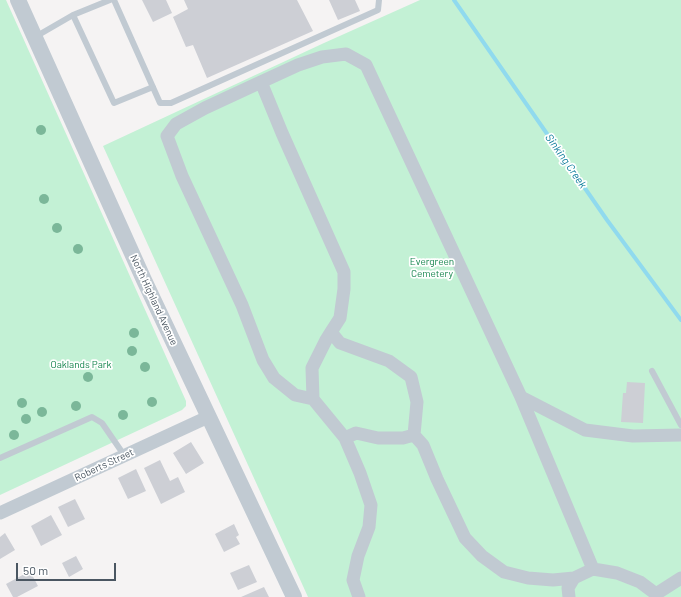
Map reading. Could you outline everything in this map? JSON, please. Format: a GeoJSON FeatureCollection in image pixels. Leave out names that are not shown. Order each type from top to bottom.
{"type":"FeatureCollection","features":[{"type":"Feature","properties":{"kind":"street","name":"North Highland Avenue"},"geometry":{"type":"LineString","coordinates":[[18,0],[144,280],[294,597]]}},
{"type":"Feature","properties":{"kind":"street"},"geometry":{"type":"LineString","coordinates":[[313,399],[295,395],[274,378],[263,360],[242,305],[182,176],[167,136],[176,124],[205,108],[298,65],[322,57],[346,54],[366,65],[521,397],[593,569]]}},
{"type":"Feature","properties":{"kind":"street"},"geometry":{"type":"LineString","coordinates":[[262,82],[282,133],[344,272],[344,289],[340,318],[312,368],[313,399],[345,438],[360,473],[371,505],[369,527],[358,556],[353,580],[359,597]]}},
{"type":"Feature","properties":{"kind":"street"},"geometry":{"type":"LineString","coordinates":[[331,332],[340,342],[389,361],[411,377],[417,402],[414,436]]}},
{"type":"Feature","properties":{"kind":"street"},"geometry":{"type":"LineString","coordinates":[[521,397],[585,430],[633,436],[681,435]]}},
{"type":"Feature","properties":{"kind":"street","name":"Roberts Street"},"geometry":{"type":"LineString","coordinates":[[0,514],[208,417]]}},
{"type":"Feature","properties":{"kind":"street"},"geometry":{"type":"LineString","coordinates":[[345,438],[356,433],[378,438],[404,438],[414,436]]}},
{"type":"Feature","properties":{"kind":"street"},"geometry":{"type":"LineString","coordinates":[[414,436],[424,445],[437,479],[465,538],[482,556],[504,572],[528,578],[553,580],[574,578],[593,569],[617,573],[640,582],[656,596],[681,578]]}},
{"type":"Feature","properties":{"kind":"street"},"geometry":{"type":"LineString","coordinates":[[569,597],[568,588],[574,578]]}},
{"type":"Feature","properties":{"kind":"lane"},"geometry":{"type":"LineString","coordinates":[[35,38],[73,15],[110,0]]}},
{"type":"Feature","properties":{"kind":"lane"},"geometry":{"type":"LineString","coordinates":[[114,0],[160,103],[171,103],[378,10],[379,0]]}},
{"type":"Feature","properties":{"kind":"lane"},"geometry":{"type":"LineString","coordinates":[[73,15],[114,103],[153,87]]}},
{"type":"Feature","properties":{"kind":"lane"},"geometry":{"type":"LineString","coordinates":[[652,371],[681,425]]}},
{"type":"Feature","properties":{"kind":"lane"},"geometry":{"type":"LineString","coordinates":[[0,458],[92,417],[102,423],[124,456]]}},
{"type":"Feature","properties":{"kind":"green space","name":"Oaklands Park"},"geometry":{"type":"Polygon","coordinates":[[[0,0],[6,0],[186,401],[186,406],[182,410],[0,495],[0,0]]]}},
{"type":"Feature","properties":{"kind":"green space","name":"Evergreen Cemetery"},"geometry":{"type":"Polygon","coordinates":[[[420,0],[681,0],[681,597],[308,597],[103,146],[420,0]]]}},
{"type":"Feature","properties":{"kind":"building"},"geometry":{"type":"Polygon","coordinates":[[[142,0],[166,0],[172,13],[153,22],[142,0]]]}},
{"type":"Feature","properties":{"kind":"building"},"geometry":{"type":"Polygon","coordinates":[[[184,0],[297,0],[313,31],[207,78],[193,45],[186,47],[173,17],[188,9],[184,0]]]}},
{"type":"Feature","properties":{"kind":"building"},"geometry":{"type":"Polygon","coordinates":[[[329,0],[355,0],[360,11],[338,20],[329,0]]]}},
{"type":"Feature","properties":{"kind":"building"},"geometry":{"type":"Polygon","coordinates":[[[627,382],[645,383],[643,423],[621,422],[623,393],[626,393],[627,382]]]}},
{"type":"Feature","properties":{"kind":"building"},"geometry":{"type":"Polygon","coordinates":[[[191,442],[204,463],[186,474],[173,453],[191,442]]]}},
{"type":"Feature","properties":{"kind":"building"},"geometry":{"type":"Polygon","coordinates":[[[160,460],[170,481],[178,477],[185,492],[161,504],[144,468],[160,460]]]}},
{"type":"Feature","properties":{"kind":"building"},"geometry":{"type":"Polygon","coordinates":[[[136,469],[146,491],[128,499],[118,478],[136,469]]]}},
{"type":"Feature","properties":{"kind":"building"},"geometry":{"type":"Polygon","coordinates":[[[75,499],[85,519],[68,527],[58,507],[75,499]]]}},
{"type":"Feature","properties":{"kind":"building"},"geometry":{"type":"Polygon","coordinates":[[[51,515],[62,535],[41,546],[31,526],[51,515]]]}},
{"type":"Feature","properties":{"kind":"building"},"geometry":{"type":"Polygon","coordinates":[[[234,524],[239,535],[236,537],[240,544],[224,552],[215,534],[234,524]]]}},
{"type":"Feature","properties":{"kind":"building"},"geometry":{"type":"Polygon","coordinates":[[[5,533],[15,550],[0,559],[0,537],[5,533]]]}},
{"type":"Feature","properties":{"kind":"building"},"geometry":{"type":"Polygon","coordinates":[[[76,556],[83,569],[69,577],[62,563],[76,556]]]}},
{"type":"Feature","properties":{"kind":"building"},"geometry":{"type":"Polygon","coordinates":[[[249,565],[257,582],[238,590],[230,573],[249,565]]]}},
{"type":"Feature","properties":{"kind":"building"},"geometry":{"type":"Polygon","coordinates":[[[30,571],[38,586],[17,597],[13,597],[6,584],[30,571]]]}},
{"type":"Feature","properties":{"kind":"building"},"geometry":{"type":"Polygon","coordinates":[[[264,587],[269,597],[241,597],[264,587]]]}},
{"type":"Feature","properties":{"kind":"waterway","name":"Sinking Creek"},"geometry":{"type":"LineString","coordinates":[[454,0],[607,220],[681,320]]}}]}
